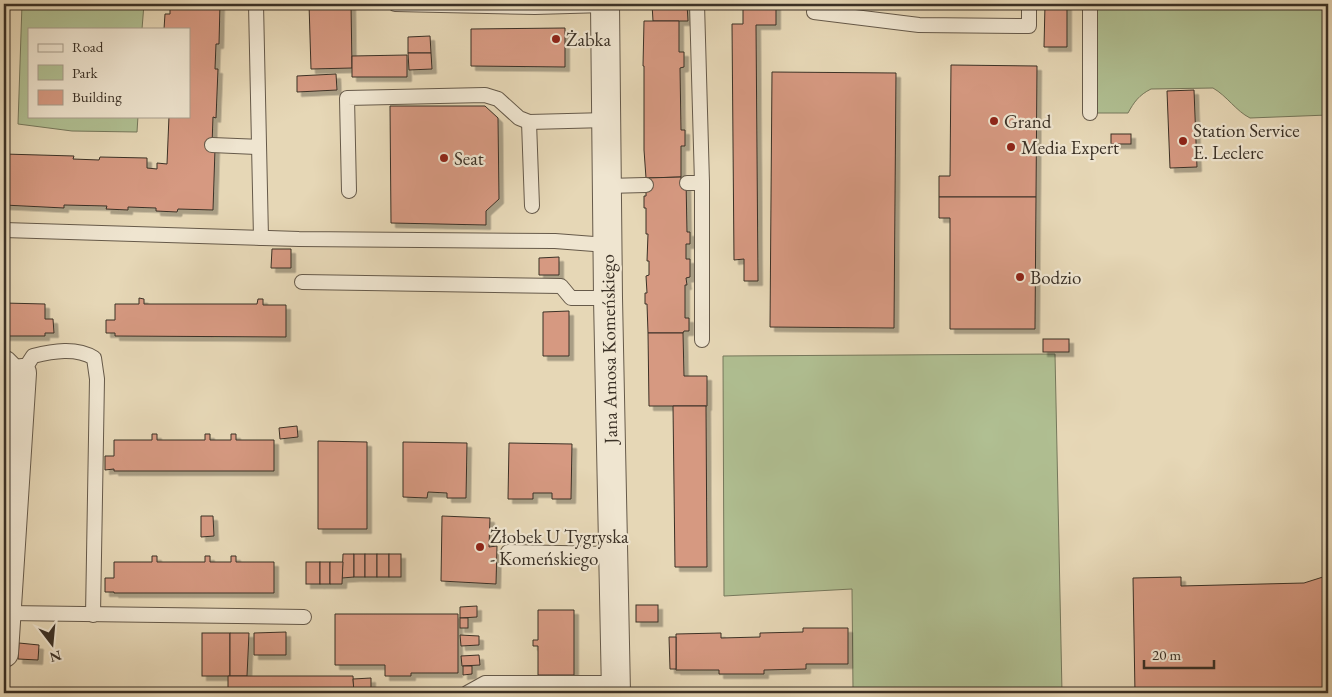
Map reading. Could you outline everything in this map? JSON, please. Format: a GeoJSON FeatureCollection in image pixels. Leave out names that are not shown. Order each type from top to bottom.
{"type":"FeatureCollection","features":[{"type":"Feature","properties":{"kind":"street","name":"Jana Amosa Komeńskiego"},"geometry":{"type":"LineString","coordinates":[[605,4],[606,186],[616,688]]}},
{"type":"Feature","properties":{"kind":"street"},"geometry":{"type":"LineString","coordinates":[[4,653],[7,613],[13,365]]}},
{"type":"Feature","properties":{"kind":"lane"},"geometry":{"type":"LineString","coordinates":[[256,4],[261,238]]}},
{"type":"Feature","properties":{"kind":"lane"},"geometry":{"type":"LineString","coordinates":[[395,4],[535,7],[605,4]]}},
{"type":"Feature","properties":{"kind":"lane"},"geometry":{"type":"LineString","coordinates":[[697,4],[702,183],[702,340]]}},
{"type":"Feature","properties":{"kind":"lane"},"geometry":{"type":"LineString","coordinates":[[814,12],[919,25],[1029,26],[1029,4]]}},
{"type":"Feature","properties":{"kind":"lane"},"geometry":{"type":"LineString","coordinates":[[1090,4],[1090,113]]}},
{"type":"Feature","properties":{"kind":"lane"},"geometry":{"type":"LineString","coordinates":[[350,191],[347,98],[485,95],[498,99],[519,118],[530,122],[606,120]]}},
{"type":"Feature","properties":{"kind":"lane"},"geometry":{"type":"LineString","coordinates":[[530,122],[532,206]]}},
{"type":"Feature","properties":{"kind":"lane"},"geometry":{"type":"LineString","coordinates":[[212,145],[259,147]]}},
{"type":"Feature","properties":{"kind":"lane"},"geometry":{"type":"LineString","coordinates":[[686,184],[702,183]]}},
{"type":"Feature","properties":{"kind":"lane"},"geometry":{"type":"LineString","coordinates":[[606,186],[646,185]]}},
{"type":"Feature","properties":{"kind":"lane"},"geometry":{"type":"LineString","coordinates":[[4,230],[261,238],[554,241],[607,245]]}},
{"type":"Feature","properties":{"kind":"lane"},"geometry":{"type":"LineString","coordinates":[[302,282],[561,286],[571,298],[608,298]]}},
{"type":"Feature","properties":{"kind":"lane"},"geometry":{"type":"LineString","coordinates":[[13,365],[33,356],[51,352],[84,352],[94,358],[97,379],[93,615]]}},
{"type":"Feature","properties":{"kind":"lane"},"geometry":{"type":"LineString","coordinates":[[508,552],[612,554]]}},
{"type":"Feature","properties":{"kind":"lane"},"geometry":{"type":"LineString","coordinates":[[7,613],[304,617]]}},
{"type":"Feature","properties":{"kind":"lane"},"geometry":{"type":"LineString","coordinates":[[467,693],[485,683],[616,688]]}},
{"type":"Feature","properties":{"kind":"green space"},"geometry":{"type":"Polygon","coordinates":[[[22,4],[144,4],[142,28],[28,28],[28,118],[138,118],[137,132],[72,131],[18,124],[22,4]]]}},
{"type":"Feature","properties":{"kind":"green space"},"geometry":{"type":"Polygon","coordinates":[[[1090,4],[1328,4],[1328,115],[1250,118],[1213,88],[1151,89],[1137,99],[1128,113],[1090,113],[1090,4]]]}},
{"type":"Feature","properties":{"kind":"green space"},"geometry":{"type":"Polygon","coordinates":[[[1055,354],[1062,693],[877,693],[877,688],[853,688],[852,589],[724,596],[723,356],[1055,354]]]}},
{"type":"Feature","properties":{"kind":"building"},"geometry":{"type":"Polygon","coordinates":[[[170,4],[220,4],[219,44],[216,44],[215,69],[218,69],[216,118],[213,117],[212,145],[215,149],[213,210],[178,209],[177,212],[156,211],[156,208],[128,207],[128,210],[106,209],[107,206],[64,205],[64,208],[4,205],[4,154],[74,156],[73,159],[99,160],[100,157],[147,158],[147,168],[157,169],[157,163],[167,164],[169,118],[190,118],[190,28],[164,28],[165,14],[170,14],[170,4]]]}},
{"type":"Feature","properties":{"kind":"building"},"geometry":{"type":"Polygon","coordinates":[[[309,4],[351,4],[352,68],[311,69],[309,4]]]}},
{"type":"Feature","properties":{"kind":"building"},"geometry":{"type":"Polygon","coordinates":[[[652,4],[687,4],[688,21],[653,21],[652,4]]]}},
{"type":"Feature","properties":{"kind":"building"},"geometry":{"type":"Polygon","coordinates":[[[743,4],[776,4],[776,25],[756,25],[758,281],[744,281],[744,259],[734,260],[732,24],[743,24],[743,4]]]}},
{"type":"Feature","properties":{"kind":"building"},"geometry":{"type":"Polygon","coordinates":[[[1045,4],[1067,4],[1067,47],[1044,47],[1045,4]]]}},
{"type":"Feature","properties":{"kind":"building"},"geometry":{"type":"Polygon","coordinates":[[[644,21],[679,21],[679,52],[684,52],[684,67],[680,68],[681,130],[685,130],[685,146],[681,146],[681,177],[646,178],[644,150],[644,21]]]}},
{"type":"Feature","properties":{"kind":"building"},"geometry":{"type":"Polygon","coordinates":[[[565,28],[565,67],[471,66],[471,29],[565,28]]]}},
{"type":"Feature","properties":{"kind":"building"},"geometry":{"type":"Polygon","coordinates":[[[430,36],[431,53],[408,53],[408,37],[430,36]]]}},
{"type":"Feature","properties":{"kind":"building"},"geometry":{"type":"Polygon","coordinates":[[[408,53],[431,53],[432,69],[409,70],[408,53]]]}},
{"type":"Feature","properties":{"kind":"building"},"geometry":{"type":"Polygon","coordinates":[[[407,55],[407,77],[352,77],[352,56],[407,55]]]}},
{"type":"Feature","properties":{"kind":"building","name":"Grand"},"geometry":{"type":"Polygon","coordinates":[[[951,65],[1037,66],[1036,197],[939,197],[939,176],[950,176],[951,65]]]}},
{"type":"Feature","properties":{"kind":"building"},"geometry":{"type":"Polygon","coordinates":[[[772,72],[896,73],[894,328],[770,327],[772,72]]]}},
{"type":"Feature","properties":{"kind":"building"},"geometry":{"type":"Polygon","coordinates":[[[336,74],[337,90],[297,92],[297,76],[336,74]]]}},
{"type":"Feature","properties":{"kind":"building","name":"Station Service E. Leclerc"},"geometry":{"type":"Polygon","coordinates":[[[1194,90],[1197,167],[1170,168],[1167,91],[1194,90]]]}},
{"type":"Feature","properties":{"kind":"building","name":"Seat"},"geometry":{"type":"Polygon","coordinates":[[[390,106],[485,106],[498,118],[499,199],[486,211],[486,225],[391,223],[390,106]]]}},
{"type":"Feature","properties":{"kind":"building"},"geometry":{"type":"Polygon","coordinates":[[[1111,134],[1131,134],[1131,144],[1111,144],[1111,134]]]}},
{"type":"Feature","properties":{"kind":"building"},"geometry":{"type":"Polygon","coordinates":[[[681,177],[681,180],[686,180],[687,232],[690,232],[690,244],[686,244],[686,259],[690,259],[690,277],[686,278],[687,285],[685,285],[685,318],[689,318],[689,331],[684,331],[683,333],[648,333],[647,304],[645,304],[645,293],[647,293],[646,276],[649,275],[649,261],[647,261],[648,234],[646,234],[646,208],[644,208],[646,178],[681,177]]]}},
{"type":"Feature","properties":{"kind":"building"},"geometry":{"type":"Polygon","coordinates":[[[939,197],[1036,197],[1035,329],[950,329],[950,218],[939,218],[939,197]]]}},
{"type":"Feature","properties":{"kind":"building"},"geometry":{"type":"Polygon","coordinates":[[[272,249],[291,249],[291,268],[271,268],[272,249]]]}},
{"type":"Feature","properties":{"kind":"building"},"geometry":{"type":"Polygon","coordinates":[[[559,257],[559,275],[539,275],[539,258],[559,257]]]}},
{"type":"Feature","properties":{"kind":"building"},"geometry":{"type":"Polygon","coordinates":[[[139,298],[144,299],[144,304],[257,304],[258,299],[263,299],[263,305],[286,305],[286,337],[115,336],[115,333],[106,333],[106,320],[115,320],[115,304],[139,304],[139,298]]]}},
{"type":"Feature","properties":{"kind":"building"},"geometry":{"type":"Polygon","coordinates":[[[4,303],[45,304],[45,319],[53,319],[54,333],[45,333],[45,336],[4,336],[4,303]]]}},
{"type":"Feature","properties":{"kind":"building"},"geometry":{"type":"Polygon","coordinates":[[[569,311],[569,356],[543,356],[543,312],[569,311]]]}},
{"type":"Feature","properties":{"kind":"building"},"geometry":{"type":"Polygon","coordinates":[[[648,333],[683,333],[684,376],[707,376],[707,406],[649,406],[648,333]]]}},
{"type":"Feature","properties":{"kind":"building"},"geometry":{"type":"Polygon","coordinates":[[[1043,339],[1069,339],[1069,352],[1043,352],[1043,339]]]}},
{"type":"Feature","properties":{"kind":"building"},"geometry":{"type":"Polygon","coordinates":[[[673,406],[706,406],[707,567],[675,567],[673,406]]]}},
{"type":"Feature","properties":{"kind":"building"},"geometry":{"type":"Polygon","coordinates":[[[297,426],[298,437],[280,439],[279,428],[297,426]]]}},
{"type":"Feature","properties":{"kind":"building"},"geometry":{"type":"Polygon","coordinates":[[[152,434],[157,434],[157,440],[205,440],[205,434],[210,434],[210,440],[231,440],[231,434],[236,434],[236,440],[274,440],[274,471],[105,470],[105,456],[114,456],[114,440],[152,440],[152,434]]]}},
{"type":"Feature","properties":{"kind":"building"},"geometry":{"type":"Polygon","coordinates":[[[318,441],[367,442],[367,529],[318,529],[318,441]]]}},
{"type":"Feature","properties":{"kind":"building"},"geometry":{"type":"Polygon","coordinates":[[[403,442],[467,443],[466,498],[447,498],[447,493],[428,492],[427,498],[403,497],[403,442]]]}},
{"type":"Feature","properties":{"kind":"building"},"geometry":{"type":"Polygon","coordinates":[[[509,443],[572,444],[571,499],[552,499],[552,493],[533,493],[533,499],[508,499],[509,443]]]}},
{"type":"Feature","properties":{"kind":"building"},"geometry":{"type":"Polygon","coordinates":[[[201,516],[213,516],[214,536],[201,537],[201,516]]]}},
{"type":"Feature","properties":{"kind":"building"},"geometry":{"type":"Polygon","coordinates":[[[442,516],[490,518],[489,547],[497,546],[496,584],[441,581],[442,516]]]}},
{"type":"Feature","properties":{"kind":"building"},"geometry":{"type":"Polygon","coordinates":[[[343,554],[354,554],[354,577],[342,578],[343,554]]]}},
{"type":"Feature","properties":{"kind":"building"},"geometry":{"type":"Polygon","coordinates":[[[354,554],[365,554],[365,577],[354,577],[354,554]]]}},
{"type":"Feature","properties":{"kind":"building"},"geometry":{"type":"Polygon","coordinates":[[[365,554],[377,554],[377,577],[365,577],[365,554]]]}},
{"type":"Feature","properties":{"kind":"building"},"geometry":{"type":"Polygon","coordinates":[[[377,554],[389,554],[389,577],[377,577],[377,554]]]}},
{"type":"Feature","properties":{"kind":"building"},"geometry":{"type":"Polygon","coordinates":[[[389,554],[401,554],[401,577],[389,577],[389,554]]]}},
{"type":"Feature","properties":{"kind":"building"},"geometry":{"type":"Polygon","coordinates":[[[152,556],[157,556],[157,562],[205,562],[205,556],[210,556],[210,562],[231,562],[231,556],[236,556],[236,562],[274,562],[274,593],[105,592],[105,578],[114,578],[114,562],[152,562],[152,556]]]}},
{"type":"Feature","properties":{"kind":"building"},"geometry":{"type":"Polygon","coordinates":[[[306,562],[320,562],[320,584],[306,584],[306,562]]]}},
{"type":"Feature","properties":{"kind":"building"},"geometry":{"type":"Polygon","coordinates":[[[320,562],[330,562],[330,584],[320,584],[320,562]]]}},
{"type":"Feature","properties":{"kind":"building"},"geometry":{"type":"Polygon","coordinates":[[[330,562],[343,562],[342,584],[330,584],[330,562]]]}},
{"type":"Feature","properties":{"kind":"building"},"geometry":{"type":"Polygon","coordinates":[[[1328,576],[1328,693],[1135,693],[1133,578],[1181,577],[1181,586],[1304,583],[1328,576]]]}},
{"type":"Feature","properties":{"kind":"building"},"geometry":{"type":"Polygon","coordinates":[[[636,605],[658,605],[658,622],[636,622],[636,605]]]}},
{"type":"Feature","properties":{"kind":"building"},"geometry":{"type":"Polygon","coordinates":[[[477,606],[477,617],[460,618],[460,607],[477,606]]]}},
{"type":"Feature","properties":{"kind":"building"},"geometry":{"type":"Polygon","coordinates":[[[538,610],[574,610],[574,675],[538,675],[538,646],[533,646],[533,640],[538,640],[538,610]]]}},
{"type":"Feature","properties":{"kind":"building"},"geometry":{"type":"Polygon","coordinates":[[[335,614],[458,614],[458,673],[411,673],[411,676],[385,676],[385,665],[335,665],[335,614]]]}},
{"type":"Feature","properties":{"kind":"building"},"geometry":{"type":"Polygon","coordinates":[[[460,618],[468,618],[468,628],[460,628],[460,618]]]}},
{"type":"Feature","properties":{"kind":"building"},"geometry":{"type":"Polygon","coordinates":[[[803,628],[848,628],[848,664],[806,664],[806,669],[764,670],[764,674],[719,674],[719,670],[676,670],[676,634],[721,633],[721,638],[760,637],[760,633],[803,632],[803,628]]]}},
{"type":"Feature","properties":{"kind":"building"},"geometry":{"type":"Polygon","coordinates":[[[286,632],[286,655],[254,655],[254,633],[286,632]]]}},
{"type":"Feature","properties":{"kind":"building"},"geometry":{"type":"Polygon","coordinates":[[[202,633],[230,633],[230,676],[202,676],[202,633]]]}},
{"type":"Feature","properties":{"kind":"building"},"geometry":{"type":"Polygon","coordinates":[[[230,633],[249,633],[247,676],[230,676],[230,633]]]}},
{"type":"Feature","properties":{"kind":"building"},"geometry":{"type":"Polygon","coordinates":[[[460,635],[479,636],[479,645],[461,646],[460,635]]]}},
{"type":"Feature","properties":{"kind":"building"},"geometry":{"type":"Polygon","coordinates":[[[669,637],[676,637],[676,669],[670,669],[669,637]]]}},
{"type":"Feature","properties":{"kind":"building"},"geometry":{"type":"Polygon","coordinates":[[[19,643],[39,645],[38,660],[18,659],[19,643]]]}},
{"type":"Feature","properties":{"kind":"building"},"geometry":{"type":"Polygon","coordinates":[[[479,655],[480,665],[462,666],[461,656],[479,655]]]}},
{"type":"Feature","properties":{"kind":"building"},"geometry":{"type":"Polygon","coordinates":[[[463,666],[472,666],[472,674],[463,675],[463,666]]]}},
{"type":"Feature","properties":{"kind":"building"},"geometry":{"type":"Polygon","coordinates":[[[228,676],[353,676],[354,693],[228,693],[228,676]]]}},
{"type":"Feature","properties":{"kind":"building"},"geometry":{"type":"Polygon","coordinates":[[[371,678],[371,693],[354,693],[353,679],[371,678]]]}},
{"type":"Feature","properties":{"kind":"building"},"geometry":{"type":"Polygon","coordinates":[[[61,688],[66,688],[66,693],[60,693],[61,688]]]}},
{"type":"Feature","properties":{"kind":"building"},"geometry":{"type":"Polygon","coordinates":[[[97,688],[102,688],[102,693],[97,693],[97,688]]]}},
{"type":"Feature","properties":{"kind":"building"},"geometry":{"type":"Polygon","coordinates":[[[853,688],[877,688],[877,693],[853,693],[853,688]]]}},
{"type":"Feature","properties":{"kind":"building"},"geometry":{"type":"Polygon","coordinates":[[[133,689],[139,689],[139,693],[133,693],[133,689]]]}},
{"type":"Feature","properties":{"kind":"place","name":"Żabka"},"geometry":{"type":"Point","coordinates":[556,39]}},
{"type":"Feature","properties":{"kind":"place","name":"Grand"},"geometry":{"type":"Point","coordinates":[994,121]}},
{"type":"Feature","properties":{"kind":"place","name":"Station Service E. Leclerc"},"geometry":{"type":"Point","coordinates":[1183,141]}},
{"type":"Feature","properties":{"kind":"place","name":"Media Expert"},"geometry":{"type":"Point","coordinates":[1011,147]}},
{"type":"Feature","properties":{"kind":"place","name":"Seat"},"geometry":{"type":"Point","coordinates":[444,158]}},
{"type":"Feature","properties":{"kind":"place","name":"Bodzio"},"geometry":{"type":"Point","coordinates":[1020,277]}},
{"type":"Feature","properties":{"kind":"place","name":"Żłobek U Tygryska - Komeńskiego"},"geometry":{"type":"Point","coordinates":[480,547]}}]}
